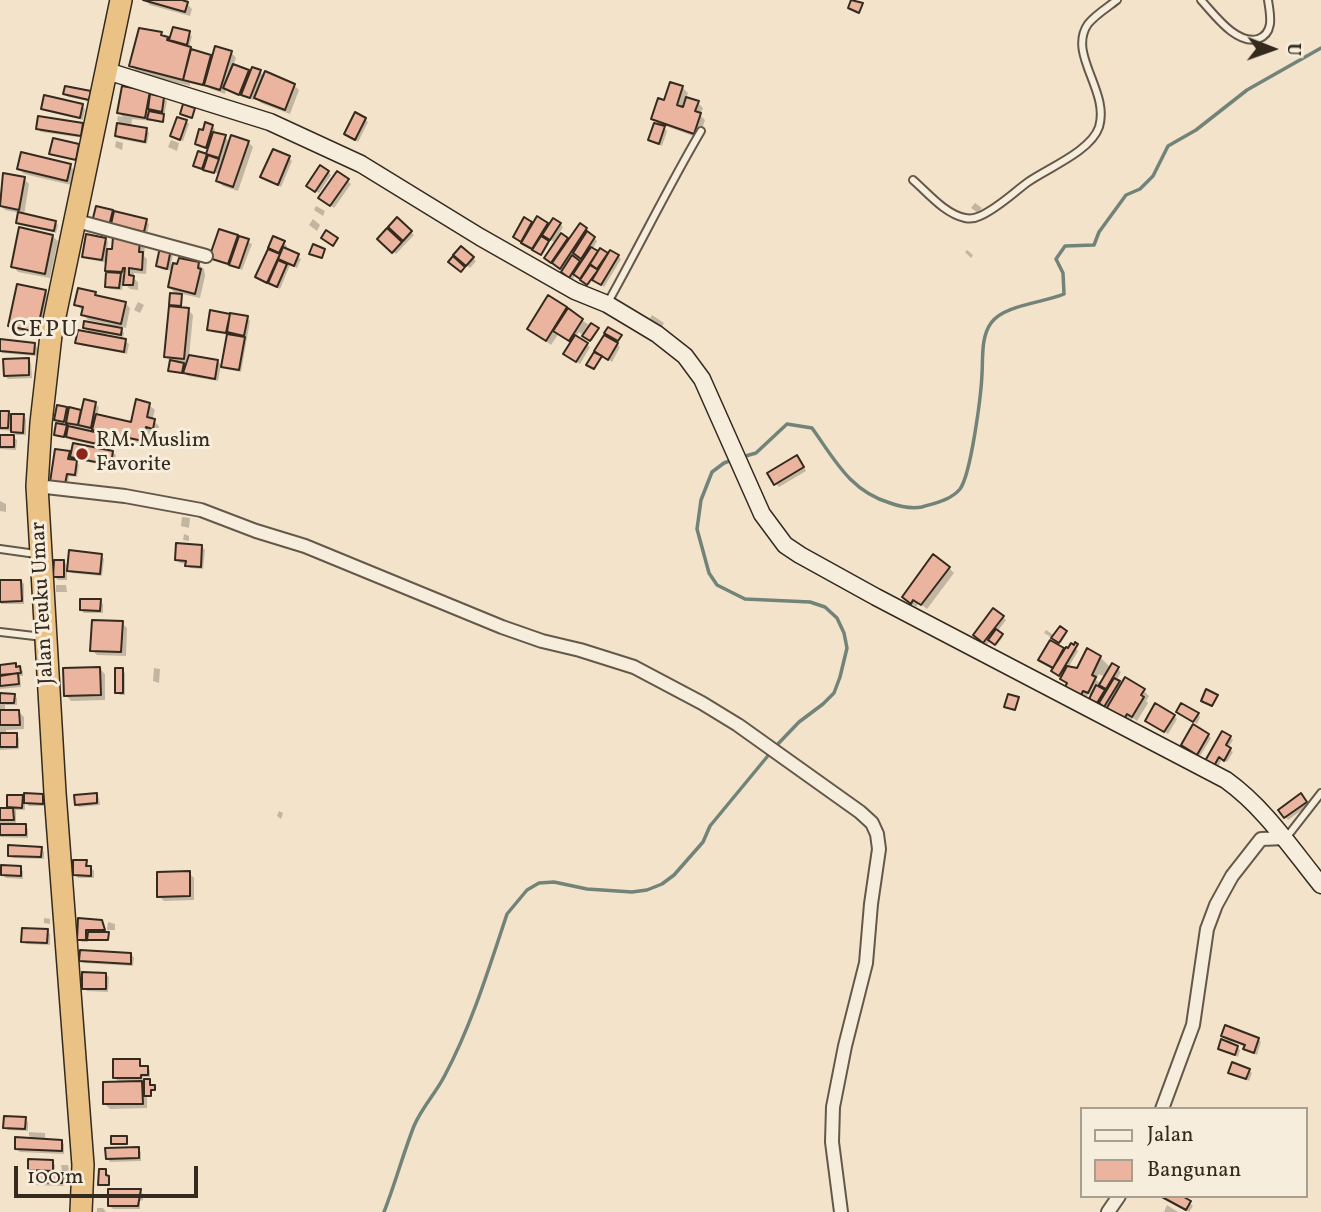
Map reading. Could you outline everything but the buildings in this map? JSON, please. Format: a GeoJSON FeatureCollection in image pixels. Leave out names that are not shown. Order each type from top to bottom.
{"type":"FeatureCollection","features":[{"type":"Feature","properties":{"kind":"highway","name":"Jalan Teuku Umar"},"geometry":{"type":"LineString","coordinates":[[80,1212],[83,1164],[45,637],[37,486],[51,335],[121,0]]}},
{"type":"Feature","properties":{"kind":"street"},"geometry":{"type":"LineString","coordinates":[[107,71],[245,114],[298,134],[376,172],[480,237],[575,291],[607,304],[668,341],[685,356],[702,379],[762,514],[785,545],[877,597],[1226,780],[1252,801],[1286,838],[1321,885]]}},
{"type":"Feature","properties":{"kind":"street"},"geometry":{"type":"LineString","coordinates":[[77,220],[206,256]]}},
{"type":"Feature","properties":{"kind":"street"},"geometry":{"type":"LineString","coordinates":[[37,486],[125,496],[201,510],[305,546],[502,627],[634,667],[738,725],[860,812],[872,823],[879,849],[866,963],[833,1107],[832,1142],[841,1212]]}},
{"type":"Feature","properties":{"kind":"street"},"geometry":{"type":"LineString","coordinates":[[1163,1107],[1193,1025],[1207,929],[1216,905],[1232,876],[1261,839],[1286,838]]}},
{"type":"Feature","properties":{"kind":"lane"},"geometry":{"type":"LineString","coordinates":[[914,180],[951,213],[978,218],[1029,181],[1075,153],[1099,128],[1101,108],[1096,86],[1081,47],[1084,33],[1089,24],[1116,0]]}},
{"type":"Feature","properties":{"kind":"lane"},"geometry":{"type":"LineString","coordinates":[[1201,0],[1229,29],[1241,37],[1253,40],[1263,37],[1270,29],[1268,0]]}},
{"type":"Feature","properties":{"kind":"lane"},"geometry":{"type":"LineString","coordinates":[[607,304],[701,131]]}},
{"type":"Feature","properties":{"kind":"lane"},"geometry":{"type":"LineString","coordinates":[[0,549],[41,555]]}},
{"type":"Feature","properties":{"kind":"lane"},"geometry":{"type":"LineString","coordinates":[[0,632],[45,637]]}},
{"type":"Feature","properties":{"kind":"lane"},"geometry":{"type":"LineString","coordinates":[[1286,838],[1321,793]]}},
{"type":"Feature","properties":{"kind":"waterway"},"geometry":{"type":"LineString","coordinates":[[742,457],[756,453],[787,424],[812,428],[845,473],[876,498],[898,506],[914,508],[952,496],[960,489],[968,468],[980,399],[984,341],[991,323],[1014,308],[1064,294],[1063,273],[1056,259],[1065,246],[1094,245],[1099,232],[1126,195],[1140,189],[1153,176],[1168,146],[1196,130],[1247,90],[1321,48]]}},
{"type":"Feature","properties":{"kind":"waterway"},"geometry":{"type":"LineString","coordinates":[[384,1212],[414,1126],[441,1082],[464,1036],[507,914],[527,890],[539,883],[554,882],[587,889],[632,892],[662,884],[674,875],[703,842],[710,826],[776,746],[799,722],[834,693],[847,648],[837,618],[825,607],[810,602],[745,599],[717,585],[709,573],[697,529],[701,500],[712,472],[732,460]]}},
{"type":"Feature","properties":{"kind":"place","name":"RM. Muslim Favorite"},"geometry":{"type":"Point","coordinates":[82,454]}},
{"type":"Feature","properties":{"kind":"district","name":"CEPU"},"geometry":{"type":"Point","coordinates":[45,332]}}]}
